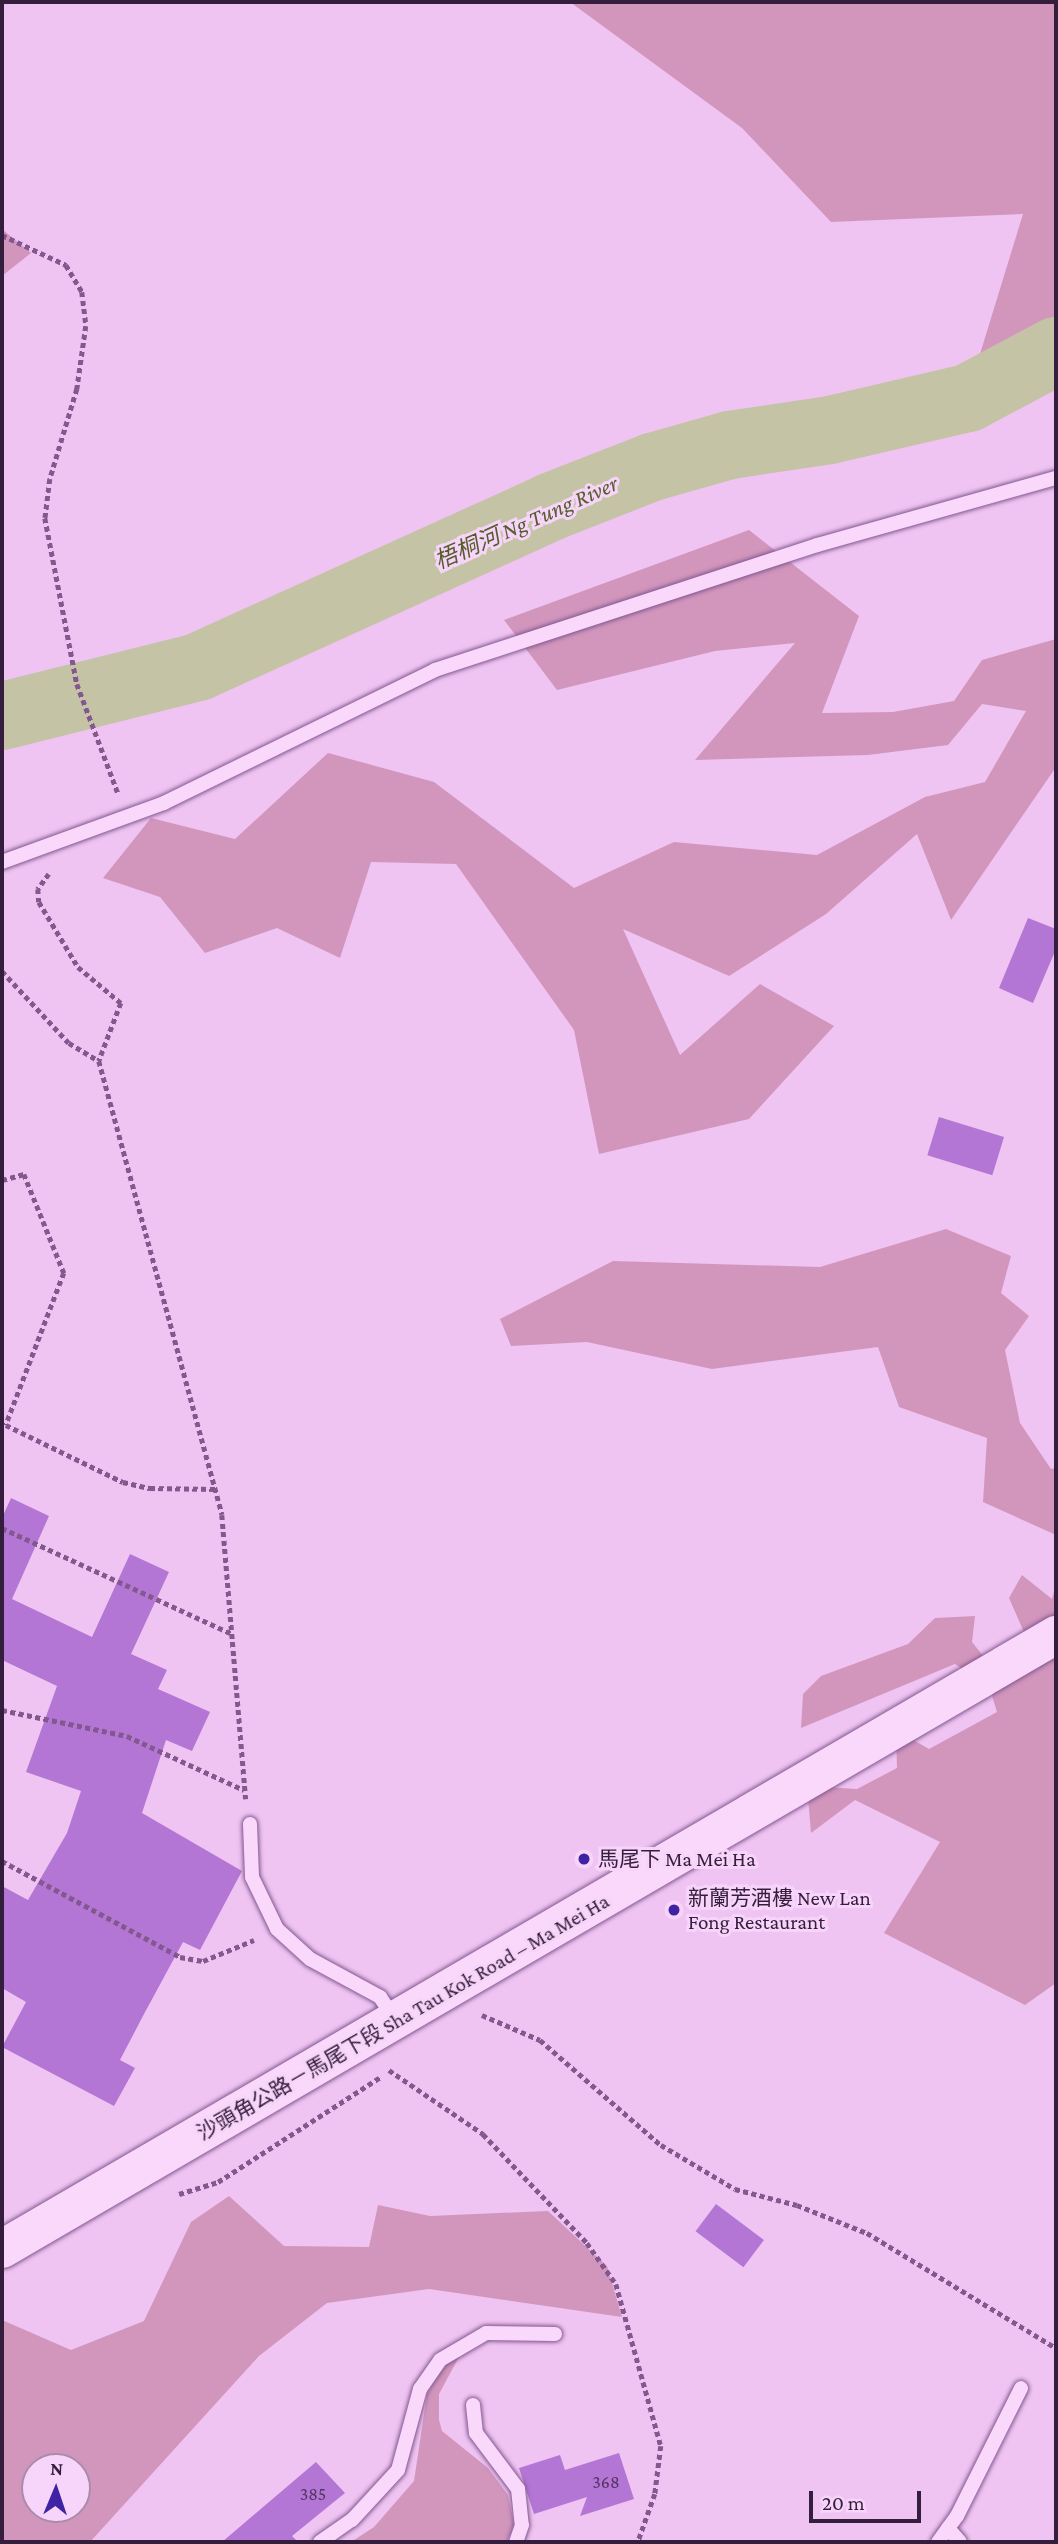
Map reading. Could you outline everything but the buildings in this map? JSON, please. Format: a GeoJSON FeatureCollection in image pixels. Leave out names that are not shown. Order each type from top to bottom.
{"type":"FeatureCollection","features":[{"type":"Feature","properties":{"kind":"main road","name":"沙頭角公路－馬尾下段 Sha Tau Kok Road – Ma Mei Ha"},"geometry":{"type":"LineString","coordinates":[[2,2249],[396,2022],[1056,1635]]}},
{"type":"Feature","properties":{"kind":"lane"},"geometry":{"type":"LineString","coordinates":[[2,862],[127,817],[435,670],[817,545],[1056,478]]}},
{"type":"Feature","properties":{"kind":"lane"},"geometry":{"type":"LineString","coordinates":[[250,1824],[252,1877],[277,1929],[310,1959],[380,1997],[396,2022]]}},
{"type":"Feature","properties":{"kind":"lane"},"geometry":{"type":"LineString","coordinates":[[320,2542],[352,2520],[398,2470],[420,2389],[440,2360],[486,2333],[555,2334]]}},
{"type":"Feature","properties":{"kind":"lane"},"geometry":{"type":"LineString","coordinates":[[938,2542],[948,2528],[1021,2388]]}},
{"type":"Feature","properties":{"kind":"lane"},"geometry":{"type":"LineString","coordinates":[[473,2406],[476,2433],[518,2489],[522,2525],[516,2542]]}},
{"type":"Feature","properties":{"kind":"lane"},"geometry":{"type":"LineString","coordinates":[[948,2528],[960,2542]]}},
{"type":"Feature","properties":{"kind":"path"},"geometry":{"type":"LineString","coordinates":[[2,235],[59,261],[82,292],[86,326],[76,388],[50,479],[45,518],[77,684],[127,817]]}},
{"type":"Feature","properties":{"kind":"path"},"geometry":{"type":"LineString","coordinates":[[57,842],[59,863],[38,889],[39,902],[78,967],[121,1003],[99,1061],[216,1489],[250,1824]]}},
{"type":"Feature","properties":{"kind":"path"},"geometry":{"type":"LineString","coordinates":[[2,971],[69,1043],[99,1061]]}},
{"type":"Feature","properties":{"kind":"path"},"geometry":{"type":"LineString","coordinates":[[2,1180],[24,1174],[64,1273],[4,1425],[123,1482],[150,1488],[216,1489]]}},
{"type":"Feature","properties":{"kind":"path"},"geometry":{"type":"LineString","coordinates":[[2,1528],[232,1634]]}},
{"type":"Feature","properties":{"kind":"path"},"geometry":{"type":"LineString","coordinates":[[2,1710],[127,1736],[245,1790]]}},
{"type":"Feature","properties":{"kind":"path"},"geometry":{"type":"LineString","coordinates":[[2,1861],[192,1961],[227,1955],[277,1929]]}},
{"type":"Feature","properties":{"kind":"path"},"geometry":{"type":"LineString","coordinates":[[471,2010],[540,2040],[661,2145],[735,2189],[797,2205],[866,2233],[1056,2348]]}},
{"type":"Feature","properties":{"kind":"path"},"geometry":{"type":"LineString","coordinates":[[389,2070],[483,2134],[587,2243],[616,2284],[660,2446],[655,2494],[638,2542]]}},
{"type":"Feature","properties":{"kind":"shaded area"},"geometry":{"type":"Polygon","coordinates":[[[570,2],[1056,2],[1056,344],[980,354],[1023,214],[831,222],[742,128],[570,2]]]}},
{"type":"Feature","properties":{"kind":"shaded area"},"geometry":{"type":"Polygon","coordinates":[[[2,229],[31,253],[2,276],[2,229]]]}},
{"type":"Feature","properties":{"kind":"shaded area"},"geometry":{"type":"Polygon","coordinates":[[[749,530],[859,616],[822,713],[893,712],[954,701],[982,660],[1056,639],[1056,767],[951,920],[917,834],[826,914],[729,976],[623,929],[680,1055],[760,984],[834,1026],[749,1119],[599,1154],[574,1030],[456,864],[371,862],[340,958],[277,928],[205,953],[160,897],[103,878],[151,818],[235,839],[328,753],[434,782],[574,888],[674,842],[817,855],[925,797],[985,782],[1026,711],[982,704],[948,745],[868,755],[695,760],[795,643],[715,651],[557,690],[504,620],[749,530]]]}},
{"type":"Feature","properties":{"kind":"shaded area"},"geometry":{"type":"Polygon","coordinates":[[[946,1229],[1011,1256],[1001,1293],[1029,1316],[1005,1350],[1020,1423],[1051,1469],[1056,1468],[1056,1535],[983,1502],[987,1438],[899,1407],[878,1347],[712,1369],[587,1342],[511,1346],[500,1319],[613,1261],[820,1267],[946,1229]]]}},
{"type":"Feature","properties":{"kind":"shaded area"},"geometry":{"type":"Polygon","coordinates":[[[1022,1575],[1052,1599],[1056,1584],[1056,1983],[1025,2005],[884,1933],[940,1842],[855,1800],[811,1833],[807,1786],[857,1789],[897,1768],[896,1730],[929,1749],[997,1712],[989,1686],[955,1664],[801,1728],[803,1694],[821,1676],[908,1644],[935,1618],[975,1616],[972,1642],[1005,1683],[1038,1664],[1009,1598],[1022,1575]]]}},
{"type":"Feature","properties":{"kind":"shaded area"},"geometry":{"type":"Polygon","coordinates":[[[229,2196],[284,2246],[369,2247],[378,2205],[430,2216],[548,2211],[607,2266],[622,2317],[429,2289],[327,2303],[259,2356],[90,2542],[2,2542],[2,2320],[71,2350],[144,2321],[191,2222],[229,2196]]]}},
{"type":"Feature","properties":{"kind":"shaded area"},"geometry":{"type":"Polygon","coordinates":[[[460,2355],[439,2394],[439,2420],[442,2431],[488,2468],[508,2495],[514,2525],[507,2542],[351,2542],[374,2527],[414,2481],[427,2394],[443,2366],[460,2355]]]}},
{"type":"Feature","properties":{"kind":"waterway","name":"梧桐河 Ng Tung River"},"geometry":{"type":"LineString","coordinates":[[2,716],[198,667],[550,507],[652,467],[730,445],[830,430],[968,398],[1056,351]]}},
{"type":"Feature","properties":{"kind":"place","name":"馬尾下 Ma Mei Ha"},"geometry":{"type":"Point","coordinates":[584,1859]}},
{"type":"Feature","properties":{"kind":"place","name":"新蘭芳酒樓 New Lan Fong Restaurant"},"geometry":{"type":"Point","coordinates":[674,1910]}}]}
